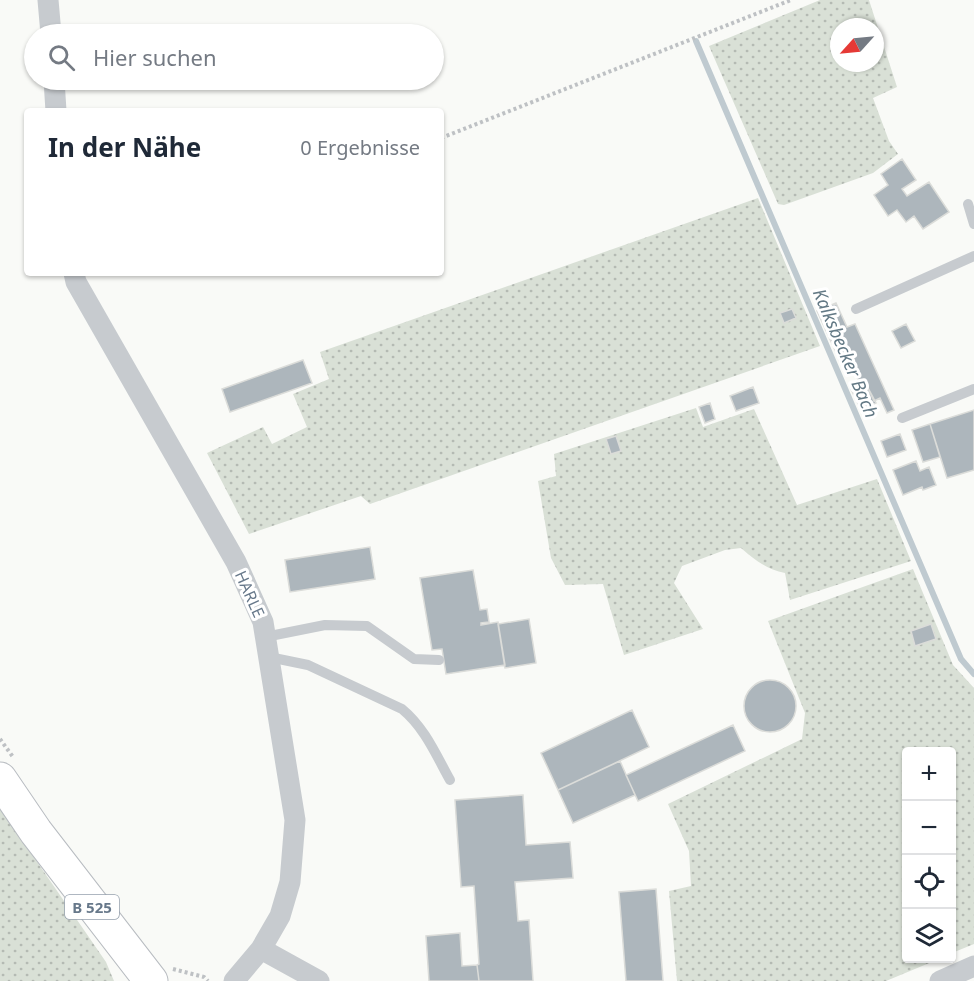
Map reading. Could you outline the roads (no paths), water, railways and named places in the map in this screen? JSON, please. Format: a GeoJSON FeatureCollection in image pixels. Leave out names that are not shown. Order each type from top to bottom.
{"type":"FeatureCollection","features":[{"type":"Feature","properties":{"kind":"main road","name":"B 525"},"geometry":{"type":"LineString","coordinates":[[0,779],[36,832],[151,981]]}},
{"type":"Feature","properties":{"kind":"street"},"geometry":{"type":"LineString","coordinates":[[48,0],[50,24]]}},
{"type":"Feature","properties":{"kind":"street"},"geometry":{"type":"LineString","coordinates":[[55,90],[56,108]]}},
{"type":"Feature","properties":{"kind":"street","name":"HARLE"},"geometry":{"type":"LineString","coordinates":[[75,276],[236,562],[263,622],[295,820],[290,882],[280,916],[261,949],[234,981]]}},
{"type":"Feature","properties":{"kind":"street"},"geometry":{"type":"LineString","coordinates":[[261,949],[319,981]]}},
{"type":"Feature","properties":{"kind":"street"},"geometry":{"type":"LineString","coordinates":[[940,981],[974,966]]}},
{"type":"Feature","properties":{"kind":"lane"},"geometry":{"type":"LineString","coordinates":[[968,204],[974,224]]}},
{"type":"Feature","properties":{"kind":"lane"},"geometry":{"type":"LineString","coordinates":[[856,309],[974,256]]}},
{"type":"Feature","properties":{"kind":"lane"},"geometry":{"type":"LineString","coordinates":[[902,418],[974,389]]}},
{"type":"Feature","properties":{"kind":"lane"},"geometry":{"type":"LineString","coordinates":[[267,647],[325,625],[367,626],[414,659],[439,660]]}},
{"type":"Feature","properties":{"kind":"lane"},"geometry":{"type":"LineString","coordinates":[[267,647],[402,709],[426,735],[450,780]]}},
{"type":"Feature","properties":{"kind":"waterway","name":"Kalksbecker Bach"},"geometry":{"type":"LineString","coordinates":[[696,41],[961,659],[974,674]]}}]}
